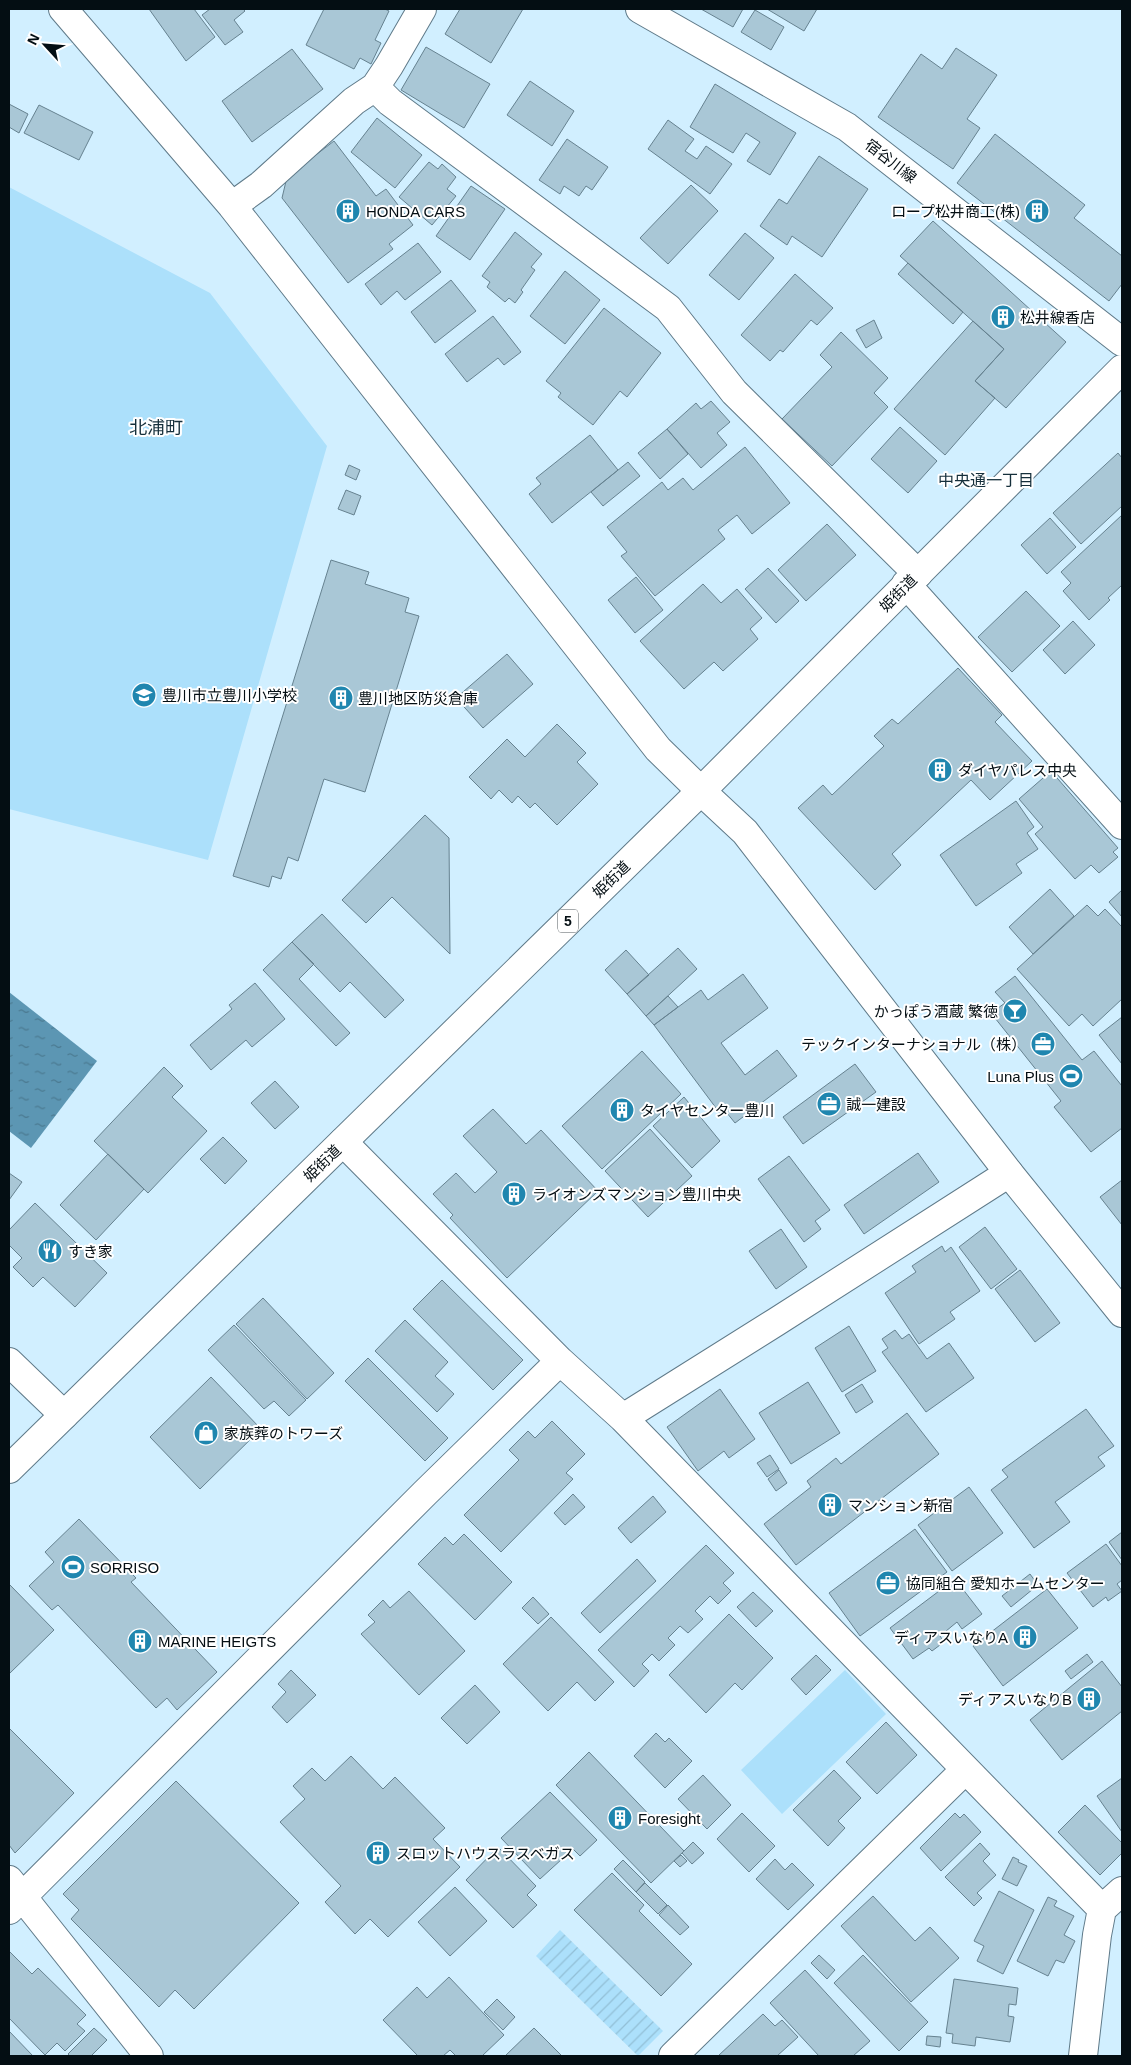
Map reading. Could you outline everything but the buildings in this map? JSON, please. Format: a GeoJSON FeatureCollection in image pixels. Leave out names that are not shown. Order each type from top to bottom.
{"type":"FeatureCollection","features":[{"type":"Feature","properties":{"kind":"street"},"geometry":{"type":"LineString","coordinates":[[63,9],[232,206],[658,749],[745,832],[1009,1173],[1122,1313]]}},
{"type":"Feature","properties":{"kind":"street"},"geometry":{"type":"LineString","coordinates":[[232,206],[261,185],[354,101],[375,86],[390,66],[422,9]]}},
{"type":"Feature","properties":{"kind":"street","name":"宿谷川線"},"geometry":{"type":"LineString","coordinates":[[640,9],[847,127],[1122,342]]}},
{"type":"Feature","properties":{"kind":"street"},"geometry":{"type":"LineString","coordinates":[[375,86],[390,102],[668,308],[734,392],[912,579],[1122,824]]}},
{"type":"Feature","properties":{"kind":"street","name":"姫街道"},"geometry":{"type":"LineString","coordinates":[[9,1469],[701,790],[1122,369]]}},
{"type":"Feature","properties":{"kind":"street"},"geometry":{"type":"LineString","coordinates":[[343,1142],[560,1361],[623,1418],[965,1770],[1112,1900],[1097,1935],[1083,2056]]}},
{"type":"Feature","properties":{"kind":"street"},"geometry":{"type":"LineString","coordinates":[[623,1418],[1009,1173]]}},
{"type":"Feature","properties":{"kind":"street"},"geometry":{"type":"LineString","coordinates":[[149,2056],[13,1895],[560,1361]]}},
{"type":"Feature","properties":{"kind":"street"},"geometry":{"type":"LineString","coordinates":[[9,1362],[64,1415]]}},
{"type":"Feature","properties":{"kind":"street"},"geometry":{"type":"LineString","coordinates":[[673,2056],[965,1770]]}},
{"type":"Feature","properties":{"kind":"shaded area","name":"豊川市立豊川小学校"},"geometry":{"type":"Polygon","coordinates":[[[9,187],[210,293],[327,446],[208,860],[9,809],[9,187]]]}},
{"type":"Feature","properties":{"kind":"shaded area"},"geometry":{"type":"Polygon","coordinates":[[[845,1670],[886,1714],[782,1814],[741,1770],[845,1670]]]}},
{"type":"Feature","properties":{"kind":"shaded area"},"geometry":{"type":"Polygon","coordinates":[[[560,1930],[663,2031],[638,2056],[536,1956],[560,1930]]]}},
{"type":"Feature","properties":{"kind":"water"},"geometry":{"type":"Polygon","coordinates":[[[9,992],[97,1061],[31,1148],[9,1131],[9,992]]]}},
{"type":"Feature","properties":{"kind":"place","name":"HONDA CARS"},"geometry":{"type":"Point","coordinates":[348,211]}},
{"type":"Feature","properties":{"kind":"place","name":"ロープ松井商工(株)"},"geometry":{"type":"Point","coordinates":[1037,211]}},
{"type":"Feature","properties":{"kind":"place","name":"松井線香店"},"geometry":{"type":"Point","coordinates":[1003,317]}},
{"type":"Feature","properties":{"kind":"place","name":"豊川市立豊川小学校"},"geometry":{"type":"Point","coordinates":[144,695]}},
{"type":"Feature","properties":{"kind":"place","name":"豊川地区防災倉庫"},"geometry":{"type":"Point","coordinates":[341,698]}},
{"type":"Feature","properties":{"kind":"place","name":"ダイヤパレス中央"},"geometry":{"type":"Point","coordinates":[940,770]}},
{"type":"Feature","properties":{"kind":"place","name":"かっぽう酒蔵 繁徳"},"geometry":{"type":"Point","coordinates":[1015,1011]}},
{"type":"Feature","properties":{"kind":"place","name":"テックインターナショナル（株）"},"geometry":{"type":"Point","coordinates":[1043,1044]}},
{"type":"Feature","properties":{"kind":"place","name":"Luna Plus"},"geometry":{"type":"Point","coordinates":[1071,1076]}},
{"type":"Feature","properties":{"kind":"place","name":"誠一建設"},"geometry":{"type":"Point","coordinates":[829,1104]}},
{"type":"Feature","properties":{"kind":"place","name":"タイヤセンター豊川"},"geometry":{"type":"Point","coordinates":[622,1110]}},
{"type":"Feature","properties":{"kind":"place","name":"ライオンズマンション豊川中央"},"geometry":{"type":"Point","coordinates":[514,1194]}},
{"type":"Feature","properties":{"kind":"place","name":"すき家"},"geometry":{"type":"Point","coordinates":[50,1251]}},
{"type":"Feature","properties":{"kind":"place","name":"家族葬のトワーズ"},"geometry":{"type":"Point","coordinates":[206,1433]}},
{"type":"Feature","properties":{"kind":"place","name":"マンション新宿"},"geometry":{"type":"Point","coordinates":[830,1505]}},
{"type":"Feature","properties":{"kind":"place","name":"SORRISO"},"geometry":{"type":"Point","coordinates":[73,1567]}},
{"type":"Feature","properties":{"kind":"place","name":"協同組合 愛知ホームセンター"},"geometry":{"type":"Point","coordinates":[888,1583]}},
{"type":"Feature","properties":{"kind":"place","name":"ディアスいなりA"},"geometry":{"type":"Point","coordinates":[1025,1637]}},
{"type":"Feature","properties":{"kind":"place","name":"MARINE HEIGTS"},"geometry":{"type":"Point","coordinates":[140,1641]}},
{"type":"Feature","properties":{"kind":"place","name":"ディアスいなりB"},"geometry":{"type":"Point","coordinates":[1089,1699]}},
{"type":"Feature","properties":{"kind":"place","name":"Foresight"},"geometry":{"type":"Point","coordinates":[620,1818]}},
{"type":"Feature","properties":{"kind":"place","name":"スロットハウスラスベガス"},"geometry":{"type":"Point","coordinates":[378,1853]}},
{"type":"Feature","properties":{"kind":"district","name":"北浦町"},"geometry":{"type":"Point","coordinates":[156,428]}},
{"type":"Feature","properties":{"kind":"district","name":"中央通一丁目"},"geometry":{"type":"Point","coordinates":[986,480]}}]}
